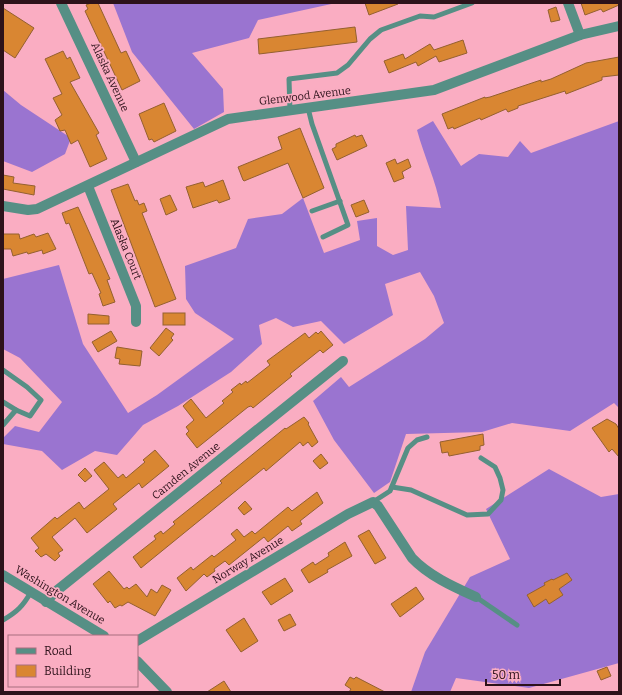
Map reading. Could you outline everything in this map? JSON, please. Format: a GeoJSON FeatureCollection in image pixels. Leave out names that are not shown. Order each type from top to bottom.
{"type":"FeatureCollection","features":[{"type":"Feature","properties":{"kind":"street","name":"Alaska Avenue"},"geometry":{"type":"LineString","coordinates":[[61,3],[136,162]]}},
{"type":"Feature","properties":{"kind":"street"},"geometry":{"type":"LineString","coordinates":[[568,3],[580,34]]}},
{"type":"Feature","properties":{"kind":"street","name":"Glenwood Avenue"},"geometry":{"type":"LineString","coordinates":[[3,206],[28,210],[37,209],[228,119],[434,90],[580,34],[619,26]]}},
{"type":"Feature","properties":{"kind":"street","name":"Alaska Court"},"geometry":{"type":"LineString","coordinates":[[88,186],[136,306],[136,322]]}},
{"type":"Feature","properties":{"kind":"street","name":"Camden Avenue"},"geometry":{"type":"LineString","coordinates":[[46,602],[55,592],[343,361]]}},
{"type":"Feature","properties":{"kind":"street"},"geometry":{"type":"LineString","coordinates":[[373,502],[378,506],[412,558],[419,565],[459,589],[476,597]]}},
{"type":"Feature","properties":{"kind":"street","name":"Norway Avenue"},"geometry":{"type":"LineString","coordinates":[[138,640],[348,514],[373,502]]}},
{"type":"Feature","properties":{"kind":"street","name":"Washington Avenue"},"geometry":{"type":"LineString","coordinates":[[3,575],[102,635]]}},
{"type":"Feature","properties":{"kind":"street"},"geometry":{"type":"LineString","coordinates":[[138,662],[167,692]]}},
{"type":"Feature","properties":{"kind":"lane"},"geometry":{"type":"LineString","coordinates":[[290,111],[289,79],[337,73],[348,65],[370,39],[381,30],[420,16],[434,17],[472,3]]}},
{"type":"Feature","properties":{"kind":"lane"},"geometry":{"type":"LineString","coordinates":[[308,108],[312,124],[348,225],[323,237]]}},
{"type":"Feature","properties":{"kind":"lane"},"geometry":{"type":"LineString","coordinates":[[312,211],[340,201]]}},
{"type":"Feature","properties":{"kind":"lane"},"geometry":{"type":"LineString","coordinates":[[3,370],[28,387],[41,400],[30,416],[3,402]]}},
{"type":"Feature","properties":{"kind":"lane"},"geometry":{"type":"LineString","coordinates":[[3,424],[16,410]]}},
{"type":"Feature","properties":{"kind":"lane"},"geometry":{"type":"LineString","coordinates":[[373,502],[386,494],[392,487],[408,448],[418,440],[427,437]]}},
{"type":"Feature","properties":{"kind":"lane"},"geometry":{"type":"LineString","coordinates":[[392,487],[411,490],[467,515],[488,514],[502,500],[503,490],[495,467],[481,458]]}},
{"type":"Feature","properties":{"kind":"lane"},"geometry":{"type":"LineString","coordinates":[[3,620],[16,613],[24,605],[31,592]]}},
{"type":"Feature","properties":{"kind":"lane"},"geometry":{"type":"LineString","coordinates":[[476,597],[517,625]]}},
{"type":"Feature","properties":{"kind":"shaded area"},"geometry":{"type":"Polygon","coordinates":[[[113,3],[336,3],[258,20],[249,38],[192,53],[223,89],[224,112],[194,129],[132,52],[113,3]]]}},
{"type":"Feature","properties":{"kind":"shaded area"},"geometry":{"type":"Polygon","coordinates":[[[3,90],[21,105],[71,138],[65,154],[32,172],[3,161],[3,90]]]}},
{"type":"Feature","properties":{"kind":"shaded area"},"geometry":{"type":"Polygon","coordinates":[[[433,121],[461,166],[479,154],[508,157],[520,141],[531,153],[619,121],[619,408],[614,403],[570,431],[512,423],[482,432],[406,434],[390,482],[374,493],[334,440],[313,401],[341,377],[349,387],[425,339],[444,323],[434,296],[420,272],[385,284],[393,315],[344,344],[321,321],[293,327],[276,318],[259,325],[262,344],[231,372],[178,406],[143,425],[117,455],[95,451],[62,470],[42,451],[3,444],[3,438],[15,426],[39,432],[62,402],[20,358],[3,349],[3,279],[59,265],[83,344],[128,413],[157,395],[234,339],[195,313],[186,299],[185,266],[236,248],[248,219],[282,214],[303,198],[324,253],[360,240],[357,221],[377,218],[377,246],[393,255],[408,250],[406,206],[441,208],[417,130],[433,121]]]}},
{"type":"Feature","properties":{"kind":"shaded area"},"geometry":{"type":"Polygon","coordinates":[[[549,469],[601,497],[619,494],[619,663],[529,688],[456,678],[450,692],[411,692],[425,652],[470,577],[510,559],[486,509],[549,469]]]}},
{"type":"Feature","properties":{"kind":"building"},"geometry":{"type":"Polygon","coordinates":[[[98,3],[121,53],[126,51],[140,81],[122,90],[85,11],[88,9],[86,5],[98,3]]]}},
{"type":"Feature","properties":{"kind":"building"},"geometry":{"type":"Polygon","coordinates":[[[365,3],[398,3],[398,4],[369,15],[365,3]]]}},
{"type":"Feature","properties":{"kind":"building"},"geometry":{"type":"Polygon","coordinates":[[[581,3],[619,3],[619,5],[603,12],[601,9],[585,15],[581,3]]]}},
{"type":"Feature","properties":{"kind":"building"},"geometry":{"type":"Polygon","coordinates":[[[556,7],[560,20],[551,22],[548,10],[556,7]]]}},
{"type":"Feature","properties":{"kind":"building"},"geometry":{"type":"Polygon","coordinates":[[[3,8],[34,28],[15,58],[3,50],[3,8]]]}},
{"type":"Feature","properties":{"kind":"building"},"geometry":{"type":"Polygon","coordinates":[[[355,27],[357,42],[259,54],[258,39],[355,27]]]}},
{"type":"Feature","properties":{"kind":"building"},"geometry":{"type":"Polygon","coordinates":[[[463,40],[467,53],[439,62],[436,56],[418,66],[416,62],[389,73],[384,61],[403,54],[405,59],[430,44],[434,50],[463,40]]]}},
{"type":"Feature","properties":{"kind":"building"},"geometry":{"type":"Polygon","coordinates":[[[63,51],[67,59],[70,57],[80,78],[70,82],[99,133],[96,135],[107,159],[90,167],[78,140],[71,144],[65,130],[60,131],[55,120],[62,115],[53,98],[62,94],[45,59],[63,51]]]}},
{"type":"Feature","properties":{"kind":"building"},"geometry":{"type":"Polygon","coordinates":[[[619,57],[619,75],[602,77],[602,80],[566,94],[565,91],[518,106],[518,108],[508,112],[506,109],[481,120],[480,118],[454,129],[453,127],[448,129],[442,114],[485,97],[490,97],[541,80],[541,82],[551,79],[586,63],[619,57]]]}},
{"type":"Feature","properties":{"kind":"building"},"geometry":{"type":"Polygon","coordinates":[[[164,103],[176,131],[154,142],[152,139],[149,140],[139,114],[164,103]]]}},
{"type":"Feature","properties":{"kind":"building"},"geometry":{"type":"Polygon","coordinates":[[[300,128],[324,188],[303,198],[288,163],[244,181],[243,180],[238,167],[282,149],[278,137],[300,128]]]}},
{"type":"Feature","properties":{"kind":"building"},"geometry":{"type":"Polygon","coordinates":[[[355,135],[356,137],[362,135],[367,146],[337,160],[332,149],[336,147],[336,144],[355,135]]]}},
{"type":"Feature","properties":{"kind":"building"},"geometry":{"type":"Polygon","coordinates":[[[395,159],[397,164],[408,159],[411,167],[402,172],[404,178],[394,182],[386,163],[395,159]]]}},
{"type":"Feature","properties":{"kind":"building"},"geometry":{"type":"Polygon","coordinates":[[[3,175],[14,177],[13,183],[35,186],[34,195],[3,189],[3,175]]]}},
{"type":"Feature","properties":{"kind":"building"},"geometry":{"type":"Polygon","coordinates":[[[223,180],[230,199],[219,203],[217,200],[193,208],[186,187],[203,182],[205,187],[223,180]]]}},
{"type":"Feature","properties":{"kind":"building"},"geometry":{"type":"Polygon","coordinates":[[[128,184],[135,201],[137,200],[139,205],[144,203],[147,211],[142,213],[176,299],[155,307],[111,190],[128,184]]]}},
{"type":"Feature","properties":{"kind":"building"},"geometry":{"type":"Polygon","coordinates":[[[170,195],[177,210],[166,215],[160,199],[170,195]]]}},
{"type":"Feature","properties":{"kind":"building"},"geometry":{"type":"Polygon","coordinates":[[[364,200],[369,212],[356,217],[351,205],[364,200]]]}},
{"type":"Feature","properties":{"kind":"building"},"geometry":{"type":"Polygon","coordinates":[[[78,207],[110,279],[107,280],[115,302],[103,306],[99,294],[101,293],[92,273],[89,274],[69,223],[66,224],[62,213],[78,207]]]}},
{"type":"Feature","properties":{"kind":"building"},"geometry":{"type":"Polygon","coordinates":[[[48,233],[56,249],[43,254],[42,250],[13,256],[11,249],[3,249],[3,234],[19,234],[20,239],[34,234],[36,237],[48,233]]]}},
{"type":"Feature","properties":{"kind":"building"},"geometry":{"type":"Polygon","coordinates":[[[163,313],[185,313],[185,325],[163,325],[163,313]]]}},
{"type":"Feature","properties":{"kind":"building"},"geometry":{"type":"Polygon","coordinates":[[[88,314],[109,316],[109,324],[88,324],[88,314]]]}},
{"type":"Feature","properties":{"kind":"building"},"geometry":{"type":"Polygon","coordinates":[[[166,328],[174,334],[171,338],[173,340],[159,356],[150,348],[166,328]]]}},
{"type":"Feature","properties":{"kind":"building"},"geometry":{"type":"Polygon","coordinates":[[[111,331],[117,341],[98,352],[92,342],[111,331]]]}},
{"type":"Feature","properties":{"kind":"building"},"geometry":{"type":"Polygon","coordinates":[[[321,331],[333,345],[323,353],[320,350],[290,374],[292,376],[253,408],[251,406],[248,407],[197,448],[186,434],[189,431],[186,427],[194,420],[183,406],[191,399],[206,418],[224,403],[222,401],[233,392],[231,390],[240,383],[241,385],[246,381],[247,383],[270,365],[267,361],[305,333],[309,338],[316,332],[318,334],[321,331]]]}},
{"type":"Feature","properties":{"kind":"building"},"geometry":{"type":"Polygon","coordinates":[[[117,347],[142,351],[140,366],[119,364],[120,359],[115,358],[117,347]]]}},
{"type":"Feature","properties":{"kind":"building"},"geometry":{"type":"Polygon","coordinates":[[[304,417],[309,423],[308,424],[318,442],[312,447],[308,442],[303,446],[300,442],[266,471],[264,468],[141,568],[133,557],[156,539],[154,536],[161,531],[163,534],[175,524],[173,522],[222,483],[220,481],[285,428],[286,429],[304,417]]]}},
{"type":"Feature","properties":{"kind":"building"},"geometry":{"type":"Polygon","coordinates":[[[607,419],[616,424],[619,429],[619,457],[612,449],[609,452],[592,428],[607,419]]]}},
{"type":"Feature","properties":{"kind":"building"},"geometry":{"type":"Polygon","coordinates":[[[483,434],[484,445],[480,446],[480,450],[449,456],[448,452],[442,453],[440,442],[483,434]]]}},
{"type":"Feature","properties":{"kind":"building"},"geometry":{"type":"Polygon","coordinates":[[[155,450],[169,466],[142,488],[139,483],[113,504],[117,509],[87,533],[75,518],[52,537],[63,550],[58,553],[60,556],[55,561],[46,554],[41,557],[35,551],[39,548],[31,538],[55,517],[57,519],[79,502],[84,509],[109,489],[94,470],[104,462],[118,478],[123,474],[126,478],[145,462],[143,460],[155,450]]]}},
{"type":"Feature","properties":{"kind":"building"},"geometry":{"type":"Polygon","coordinates":[[[321,454],[328,463],[320,469],[313,461],[321,454]]]}},
{"type":"Feature","properties":{"kind":"building"},"geometry":{"type":"Polygon","coordinates":[[[85,468],[92,476],[85,482],[78,475],[85,468]]]}},
{"type":"Feature","properties":{"kind":"building"},"geometry":{"type":"Polygon","coordinates":[[[317,492],[323,503],[300,521],[302,524],[292,531],[288,526],[268,542],[264,537],[229,565],[225,561],[214,569],[215,571],[207,577],[204,574],[186,591],[177,578],[191,567],[193,570],[212,555],[214,557],[236,540],[231,534],[237,529],[244,537],[252,531],[255,534],[288,507],[292,511],[317,492]]]}},
{"type":"Feature","properties":{"kind":"building"},"geometry":{"type":"Polygon","coordinates":[[[245,501],[252,509],[244,515],[238,508],[245,501]]]}},
{"type":"Feature","properties":{"kind":"building"},"geometry":{"type":"Polygon","coordinates":[[[369,530],[386,558],[375,564],[358,536],[369,530]]]}},
{"type":"Feature","properties":{"kind":"building"},"geometry":{"type":"Polygon","coordinates":[[[345,542],[352,556],[327,570],[328,572],[309,583],[301,570],[313,562],[315,565],[329,556],[328,553],[345,542]]]}},
{"type":"Feature","properties":{"kind":"building"},"geometry":{"type":"Polygon","coordinates":[[[109,571],[124,589],[127,587],[129,589],[136,584],[147,597],[151,589],[157,593],[162,585],[171,590],[155,616],[128,602],[115,608],[110,601],[108,603],[93,584],[109,571]]]}},
{"type":"Feature","properties":{"kind":"building"},"geometry":{"type":"Polygon","coordinates":[[[567,573],[572,580],[559,589],[563,595],[549,604],[546,599],[534,607],[527,595],[545,585],[544,583],[567,573]]]}},
{"type":"Feature","properties":{"kind":"building"},"geometry":{"type":"Polygon","coordinates":[[[285,578],[293,591],[271,605],[262,592],[285,578]]]}},
{"type":"Feature","properties":{"kind":"building"},"geometry":{"type":"Polygon","coordinates":[[[416,587],[424,599],[400,617],[391,604],[416,587]]]}},
{"type":"Feature","properties":{"kind":"building"},"geometry":{"type":"Polygon","coordinates":[[[290,614],[296,625],[284,631],[278,620],[290,614]]]}},
{"type":"Feature","properties":{"kind":"building"},"geometry":{"type":"Polygon","coordinates":[[[244,618],[258,641],[241,652],[226,630],[244,618]]]}},
{"type":"Feature","properties":{"kind":"building"},"geometry":{"type":"Polygon","coordinates":[[[607,667],[611,676],[601,680],[597,671],[607,667]]]}},
{"type":"Feature","properties":{"kind":"building"},"geometry":{"type":"Polygon","coordinates":[[[350,677],[354,679],[356,677],[385,692],[349,692],[351,689],[345,685],[350,677]]]}},
{"type":"Feature","properties":{"kind":"building"},"geometry":{"type":"Polygon","coordinates":[[[224,681],[231,692],[207,692],[224,681]]]}}]}
